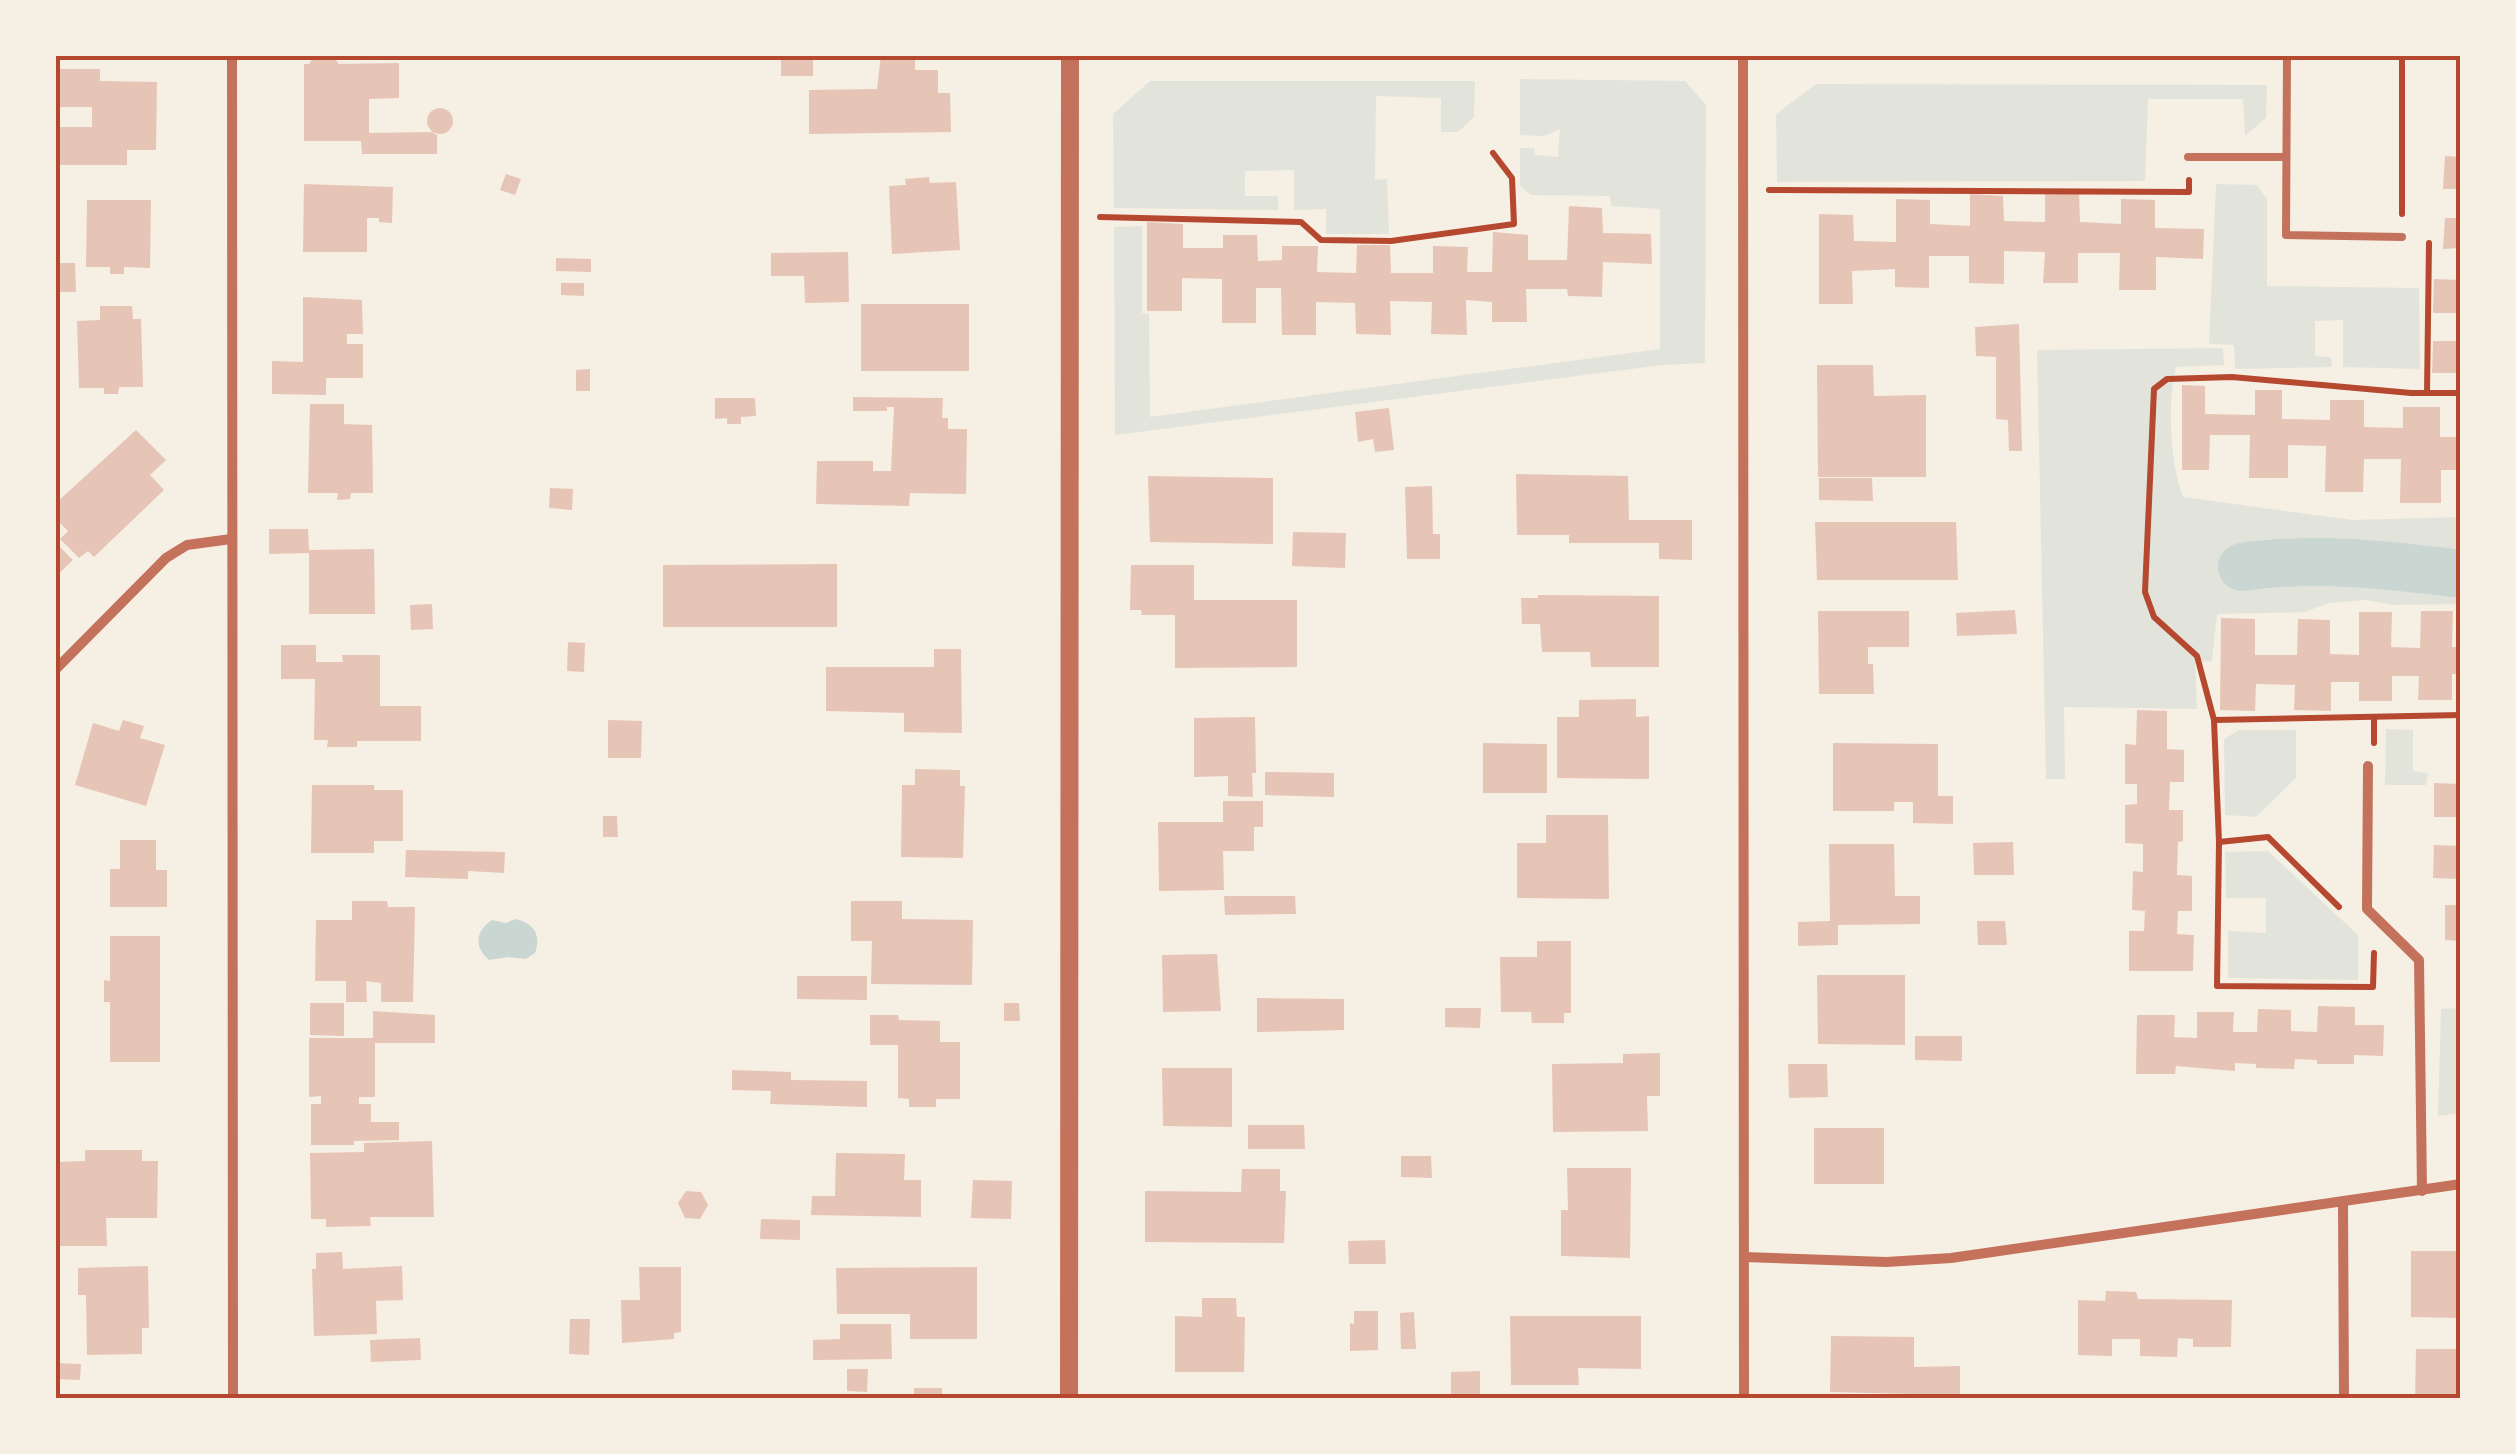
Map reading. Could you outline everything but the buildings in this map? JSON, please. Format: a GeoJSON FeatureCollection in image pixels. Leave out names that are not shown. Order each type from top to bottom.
{"type":"FeatureCollection","features":[{"type":"Feature","properties":{"kind":"street"},"geometry":{"type":"LineString","coordinates":[[232,55],[233,1399]]}},
{"type":"Feature","properties":{"kind":"street"},"geometry":{"type":"LineString","coordinates":[[1069,1399],[1070,55]]}},
{"type":"Feature","properties":{"kind":"street"},"geometry":{"type":"LineString","coordinates":[[1743,55],[1744,1399]]}},
{"type":"Feature","properties":{"kind":"street"},"geometry":{"type":"LineString","coordinates":[[55,670],[166,558],[187,545],[231,539]]}},
{"type":"Feature","properties":{"kind":"street"},"geometry":{"type":"LineString","coordinates":[[2368,766],[2371,913],[2418,960],[2422,1190]]}},
{"type":"Feature","properties":{"kind":"street"},"geometry":{"type":"LineString","coordinates":[[1746,1256],[1886,1262],[1951,1258],[2461,1184]]}},
{"type":"Feature","properties":{"kind":"street"},"geometry":{"type":"LineString","coordinates":[[2343,1203],[2344,1399]]}},
{"type":"Feature","properties":{"kind":"lane"},"geometry":{"type":"LineString","coordinates":[[2287,55],[2286,235],[2402,237]]}},
{"type":"Feature","properties":{"kind":"lane"},"geometry":{"type":"LineString","coordinates":[[2188,157],[2286,157]]}},
{"type":"Feature","properties":{"kind":"path"},"geometry":{"type":"LineString","coordinates":[[2402,55],[2402,237],[2429,236],[2428,392]]}},
{"type":"Feature","properties":{"kind":"path"},"geometry":{"type":"LineString","coordinates":[[1069,216],[1302,222],[1322,240],[1391,242],[1514,224],[1512,178],[1493,153]]}},
{"type":"Feature","properties":{"kind":"path"},"geometry":{"type":"LineString","coordinates":[[1743,190],[2189,192],[2188,157]]}},
{"type":"Feature","properties":{"kind":"path"},"geometry":{"type":"LineString","coordinates":[[2219,842],[2268,837],[2348,916],[2371,913],[2374,986],[2217,986],[2219,842],[2214,720],[2197,656],[2154,617],[2145,592],[2154,389],[2167,379],[2232,377],[2461,393]]}},
{"type":"Feature","properties":{"kind":"path"},"geometry":{"type":"LineString","coordinates":[[2214,720],[2461,715]]}},
{"type":"Feature","properties":{"kind":"shaded area"},"geometry":{"type":"Polygon","coordinates":[[[1520,79],[1685,81],[1706,105],[1705,363],[1662,365],[1115,435],[1114,227],[1142,226],[1142,313],[1149,314],[1150,417],[1660,349],[1660,209],[1611,206],[1610,196],[1531,195],[1520,186],[1520,148],[1534,148],[1535,155],[1558,157],[1560,129],[1544,136],[1520,135],[1520,79]]]}},
{"type":"Feature","properties":{"kind":"shaded area"},"geometry":{"type":"Polygon","coordinates":[[[1150,81],[1475,81],[1474,117],[1458,132],[1441,132],[1441,98],[1376,96],[1375,180],[1387,179],[1389,234],[1326,234],[1326,209],[1294,210],[1294,170],[1245,171],[1245,196],[1278,196],[1278,210],[1114,208],[1113,114],[1150,81]]]}},
{"type":"Feature","properties":{"kind":"shaded area"},"geometry":{"type":"Polygon","coordinates":[[[1816,84],[2267,85],[2266,118],[2245,136],[2243,99],[2148,99],[2145,181],[1777,182],[1776,114],[1816,84]]]}},
{"type":"Feature","properties":{"kind":"shaded area"},"geometry":{"type":"Polygon","coordinates":[[[2216,184],[2257,185],[2267,199],[2267,286],[2419,288],[2420,369],[2343,367],[2343,320],[2315,321],[2315,356],[2331,357],[2332,367],[2235,369],[2234,345],[2209,344],[2216,184]]]}},
{"type":"Feature","properties":{"kind":"shaded area"},"geometry":{"type":"Polygon","coordinates":[[[2223,348],[2224,365],[2176,367],[2171,432],[2183,497],[2352,520],[2461,517],[2461,604],[2393,605],[2366,600],[2329,603],[2305,612],[2217,614],[2212,661],[2195,662],[2197,709],[2064,707],[2065,779],[2046,779],[2037,350],[2223,348]]]}},
{"type":"Feature","properties":{"kind":"shaded area"},"geometry":{"type":"Polygon","coordinates":[[[2386,729],[2413,730],[2413,771],[2428,773],[2426,785],[2385,785],[2386,729]]]}},
{"type":"Feature","properties":{"kind":"shaded area"},"geometry":{"type":"Polygon","coordinates":[[[2239,730],[2296,730],[2296,778],[2256,817],[2225,815],[2224,739],[2239,730]]]}},
{"type":"Feature","properties":{"kind":"shaded area"},"geometry":{"type":"Polygon","coordinates":[[[2268,851],[2358,935],[2358,980],[2228,978],[2228,931],[2266,933],[2266,898],[2226,898],[2225,852],[2268,851]]]}},
{"type":"Feature","properties":{"kind":"shaded area"},"geometry":{"type":"Polygon","coordinates":[[[515,919],[534,930],[535,953],[526,959],[489,960],[478,939],[483,929],[492,920],[506,923],[515,919]]]}},
{"type":"Feature","properties":{"kind":"shaded area"},"geometry":{"type":"Polygon","coordinates":[[[2461,1008],[2461,1113],[2438,1116],[2441,1009],[2461,1008]]]}},
{"type":"Feature","properties":{"kind":"waterway"},"geometry":{"type":"LineString","coordinates":[[2242,567],[2324,562],[2461,574]]}}]}
